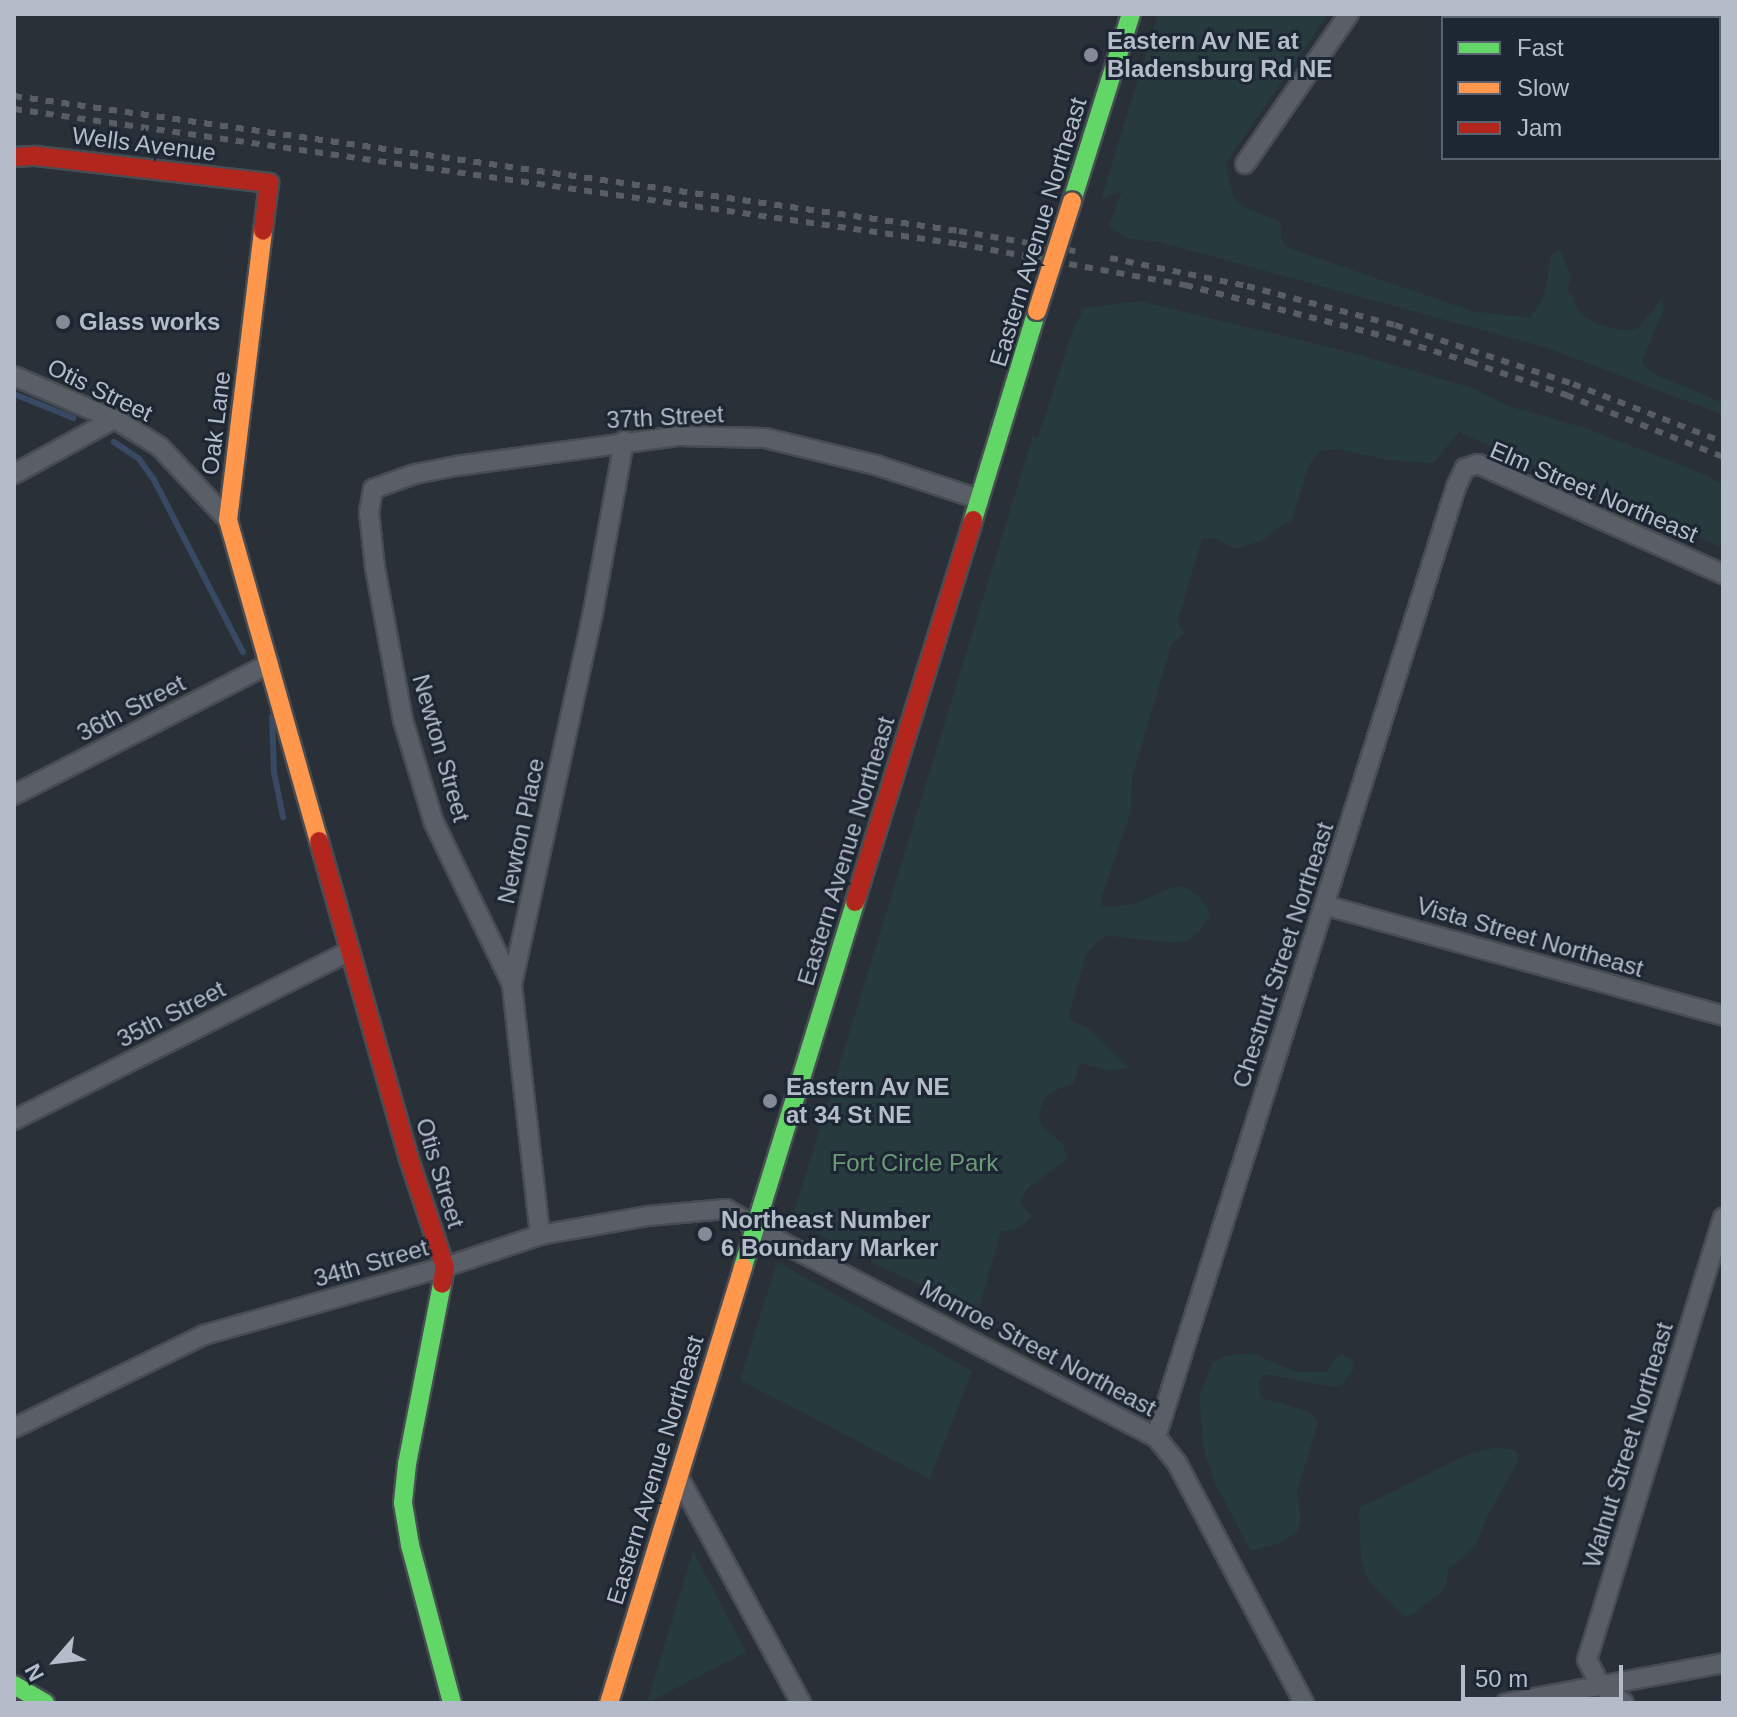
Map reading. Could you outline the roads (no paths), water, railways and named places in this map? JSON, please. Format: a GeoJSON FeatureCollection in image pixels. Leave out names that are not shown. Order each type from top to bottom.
{"type":"FeatureCollection","features":[{"type":"Feature","properties":{"kind":"main road","name":"Eastern Avenue Northeast"},"geometry":{"type":"LineString","coordinates":[[609,1703],[1131,14]]}},
{"type":"Feature","properties":{"kind":"main road","name":"Wells Avenue"},"geometry":{"type":"LineString","coordinates":[[14,157],[36,156],[269,183]]}},
{"type":"Feature","properties":{"kind":"main road","name":"Oak Lane"},"geometry":{"type":"LineString","coordinates":[[269,183],[228,520],[269,664]]}},
{"type":"Feature","properties":{"kind":"main road","name":"Otis Street"},"geometry":{"type":"LineString","coordinates":[[269,664],[408,1156],[445,1267],[407,1464],[403,1503],[410,1545],[452,1703]]}},
{"type":"Feature","properties":{"kind":"main road"},"geometry":{"type":"LineString","coordinates":[[14,1685],[45,1703]]}},
{"type":"Feature","properties":{"kind":"street"},"geometry":{"type":"LineString","coordinates":[[1245,164],[1349,14]]}},
{"type":"Feature","properties":{"kind":"street","name":"Otis Street"},"geometry":{"type":"LineString","coordinates":[[14,376],[114,419],[160,447],[228,520]]}},
{"type":"Feature","properties":{"kind":"street"},"geometry":{"type":"LineString","coordinates":[[14,474],[114,419]]}},
{"type":"Feature","properties":{"kind":"street","name":"37th Street"},"geometry":{"type":"LineString","coordinates":[[369,512],[373,489],[415,474],[624,441],[679,436],[765,438],[876,465],[979,499]]}},
{"type":"Feature","properties":{"kind":"street","name":"Newton Place"},"geometry":{"type":"LineString","coordinates":[[540,1235],[512,984],[593,612],[624,441]]}},
{"type":"Feature","properties":{"kind":"street","name":"Elm Street Northeast"},"geometry":{"type":"LineString","coordinates":[[1456,487],[1465,468],[1478,464],[1723,574]]}},
{"type":"Feature","properties":{"kind":"street","name":"Chestnut Street Northeast"},"geometry":{"type":"LineString","coordinates":[[1156,1437],[1456,487]]}},
{"type":"Feature","properties":{"kind":"street","name":"Newton Street"},"geometry":{"type":"LineString","coordinates":[[369,512],[375,568],[403,720],[434,823],[512,984]]}},
{"type":"Feature","properties":{"kind":"street","name":"36th Street"},"geometry":{"type":"LineString","coordinates":[[14,795],[269,664]]}},
{"type":"Feature","properties":{"kind":"street","name":"Vista Street Northeast"},"geometry":{"type":"LineString","coordinates":[[1324,905],[1723,1016]]}},
{"type":"Feature","properties":{"kind":"street","name":"35th Street"},"geometry":{"type":"LineString","coordinates":[[14,1120],[350,951]]}},
{"type":"Feature","properties":{"kind":"street","name":"34th Street"},"geometry":{"type":"LineString","coordinates":[[14,1428],[204,1335],[445,1267],[540,1235],[648,1216],[726,1209],[756,1226]]}},
{"type":"Feature","properties":{"kind":"street","name":"Walnut Street Northeast"},"geometry":{"type":"LineString","coordinates":[[1600,1685],[1587,1660],[1723,1217]]}},
{"type":"Feature","properties":{"kind":"street","name":"Monroe Street Northeast"},"geometry":{"type":"LineString","coordinates":[[756,1226],[1156,1437],[1177,1463],[1304,1703]]}},
{"type":"Feature","properties":{"kind":"street"},"geometry":{"type":"LineString","coordinates":[[679,1478],[801,1703]]}},
{"type":"Feature","properties":{"kind":"street"},"geometry":{"type":"LineString","coordinates":[[1506,1703],[1723,1663]]}},
{"type":"Feature","properties":{"kind":"street"},"geometry":{"type":"LineString","coordinates":[[1600,1685],[1624,1703]]}},
{"type":"Feature","properties":{"kind":"waterway"},"geometry":{"type":"LineString","coordinates":[[14,394],[73,418]]}},
{"type":"Feature","properties":{"kind":"waterway"},"geometry":{"type":"LineString","coordinates":[[114,442],[139,459],[153,478],[243,652]]}},
{"type":"Feature","properties":{"kind":"waterway"},"geometry":{"type":"LineString","coordinates":[[272,717],[274,772],[283,817]]}},
{"type":"Feature","properties":{"kind":"railway"},"geometry":{"type":"LineString","coordinates":[[14,96],[959,231],[1075,251]]}},
{"type":"Feature","properties":{"kind":"railway"},"geometry":{"type":"LineString","coordinates":[[14,109],[959,244],[1185,285],[1388,337],[1470,362],[1566,395],[1723,457]]}},
{"type":"Feature","properties":{"kind":"railway"},"geometry":{"type":"LineString","coordinates":[[1110,258],[1247,286],[1395,325],[1573,384],[1723,442]]}},
{"type":"Feature","properties":{"kind":"place","name":"Eastern Av NE at Bladensburg Rd NE"},"geometry":{"type":"Point","coordinates":[1091,55]}},
{"type":"Feature","properties":{"kind":"place","name":"Glass works"},"geometry":{"type":"Point","coordinates":[63,322]}},
{"type":"Feature","properties":{"kind":"place","name":"Eastern Av NE at 34 St NE"},"geometry":{"type":"Point","coordinates":[770,1101]}},
{"type":"Feature","properties":{"kind":"place","name":"Northeast Number 6 Boundary Marker"},"geometry":{"type":"Point","coordinates":[705,1234]}},
{"type":"Feature","properties":{"kind":"park label","name":"Fort Circle Park"},"geometry":{"type":"Point","coordinates":[915,1163]}}]}
